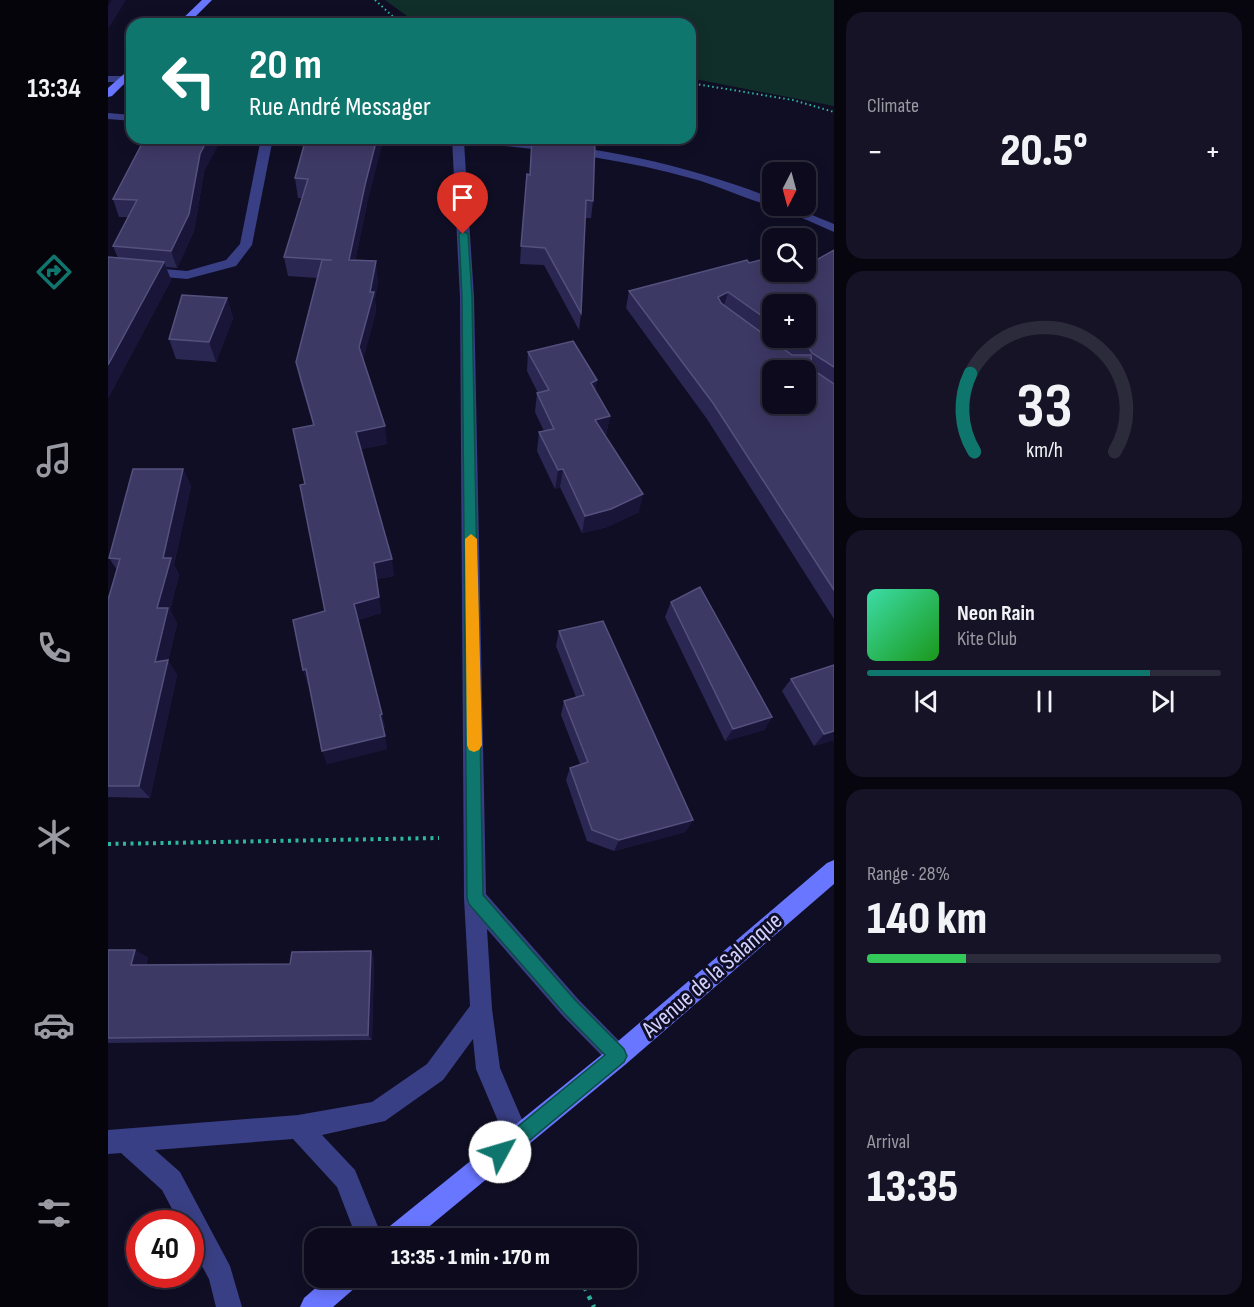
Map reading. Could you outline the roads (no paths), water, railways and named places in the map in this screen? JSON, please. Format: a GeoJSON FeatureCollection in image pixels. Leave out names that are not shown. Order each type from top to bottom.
{"type":"FeatureCollection","features":[{"type":"Feature","properties":{"kind":"street"},"geometry":{"type":"LineString","coordinates":[[188,18],[207,0]]}},
{"type":"Feature","properties":{"kind":"street"},"geometry":{"type":"LineString","coordinates":[[108,94],[126,76]]}},
{"type":"Feature","properties":{"kind":"street"},"geometry":{"type":"LineString","coordinates":[[108,79],[123,79]]}},
{"type":"Feature","properties":{"kind":"street"},"geometry":{"type":"LineString","coordinates":[[108,116],[126,118]]}},
{"type":"Feature","properties":{"kind":"street"},"geometry":{"type":"LineString","coordinates":[[108,268],[187,275],[231,263],[246,245],[266,144]]}},
{"type":"Feature","properties":{"kind":"street"},"geometry":{"type":"LineString","coordinates":[[458,144],[467,297],[476,837],[475,898],[481,1009],[488,1069],[518,1138]]}},
{"type":"Feature","properties":{"kind":"street"},"geometry":{"type":"LineString","coordinates":[[514,144],[599,153],[698,176],[762,198]]}},
{"type":"Feature","properties":{"kind":"street"},"geometry":{"type":"LineString","coordinates":[[805,216],[834,228]]}},
{"type":"Feature","properties":{"kind":"street","name":"Avenue de la Salanque"},"geometry":{"type":"LineString","coordinates":[[408,1228],[618,1056],[834,870]]}},
{"type":"Feature","properties":{"kind":"street"},"geometry":{"type":"LineString","coordinates":[[475,898],[570,1007],[618,1056]]}},
{"type":"Feature","properties":{"kind":"street"},"geometry":{"type":"LineString","coordinates":[[118,1142],[298,1126],[377,1113],[435,1072],[481,1009]]}},
{"type":"Feature","properties":{"kind":"street"},"geometry":{"type":"LineString","coordinates":[[298,1126],[346,1179],[366,1228]]}},
{"type":"Feature","properties":{"kind":"street"},"geometry":{"type":"LineString","coordinates":[[118,1142],[171,1181],[221,1275],[229,1307]]}},
{"type":"Feature","properties":{"kind":"street"},"geometry":{"type":"LineString","coordinates":[[313,1307],[335,1288]]}}]}
